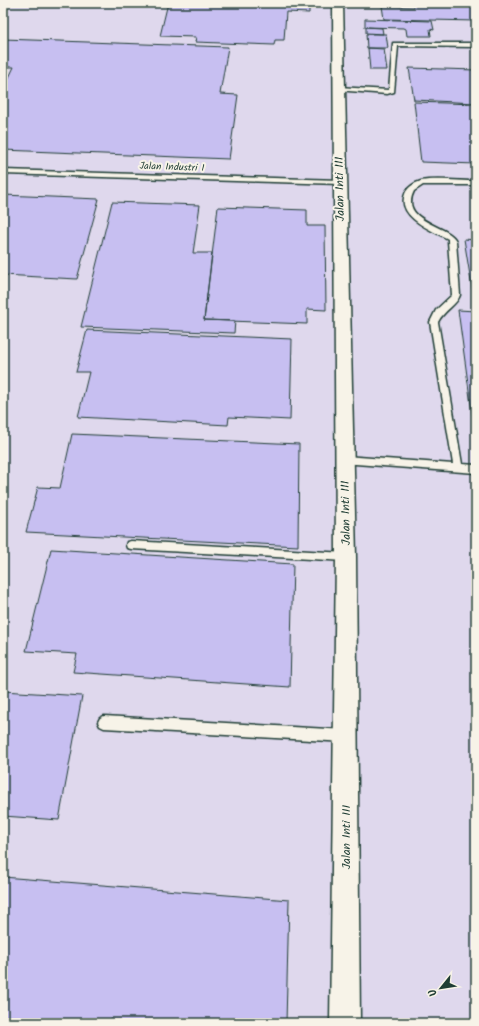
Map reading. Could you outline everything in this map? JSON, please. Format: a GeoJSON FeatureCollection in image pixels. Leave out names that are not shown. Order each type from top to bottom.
{"type":"FeatureCollection","features":[{"type":"Feature","properties":{"kind":"street","name":"Jalan Inti III"},"geometry":{"type":"LineString","coordinates":[[338,3],[338,89],[346,557],[345,1023]]}},
{"type":"Feature","properties":{"kind":"lane"},"geometry":{"type":"LineString","coordinates":[[338,89],[387,92],[392,90],[395,44],[476,45]]}},
{"type":"Feature","properties":{"kind":"lane","name":"Jalan Industri I"},"geometry":{"type":"LineString","coordinates":[[3,172],[340,182]]}},
{"type":"Feature","properties":{"kind":"lane"},"geometry":{"type":"LineString","coordinates":[[458,468],[434,322],[439,312],[455,298],[456,295],[452,241],[450,238],[413,215],[407,197],[408,192],[413,186],[422,183],[476,183]]}},
{"type":"Feature","properties":{"kind":"lane"},"geometry":{"type":"LineString","coordinates":[[345,460],[476,469]]}},
{"type":"Feature","properties":{"kind":"lane"},"geometry":{"type":"LineString","coordinates":[[131,545],[346,557]]}},
{"type":"Feature","properties":{"kind":"lane"},"geometry":{"type":"LineString","coordinates":[[104,722],[346,736]]}},
{"type":"Feature","properties":{"kind":"shaded area"},"geometry":{"type":"Polygon","coordinates":[[[3,3],[476,3],[476,1023],[3,1023],[3,3]]]}},
{"type":"Feature","properties":{"kind":"building"},"geometry":{"type":"Polygon","coordinates":[[[168,3],[309,3],[309,13],[286,12],[284,40],[275,40],[274,45],[195,42],[196,37],[160,36],[168,3]]]}},
{"type":"Feature","properties":{"kind":"building"},"geometry":{"type":"Polygon","coordinates":[[[367,3],[385,3],[385,6],[367,6],[367,3]]]}},
{"type":"Feature","properties":{"kind":"building"},"geometry":{"type":"Polygon","coordinates":[[[413,3],[476,3],[476,21],[384,19],[382,6],[414,7],[413,3]]]}},
{"type":"Feature","properties":{"kind":"building"},"geometry":{"type":"Polygon","coordinates":[[[365,19],[432,21],[434,30],[430,29],[431,36],[407,36],[406,29],[404,28],[365,27],[365,19]]]}},
{"type":"Feature","properties":{"kind":"building"},"geometry":{"type":"Polygon","coordinates":[[[366,27],[382,28],[383,34],[366,33],[366,27]]]}},
{"type":"Feature","properties":{"kind":"building"},"geometry":{"type":"Polygon","coordinates":[[[366,34],[386,34],[388,48],[367,48],[366,34]]]}},
{"type":"Feature","properties":{"kind":"building"},"geometry":{"type":"Polygon","coordinates":[[[3,39],[228,47],[220,94],[238,95],[229,159],[3,150],[3,90],[14,67],[3,67],[3,39]]]}},
{"type":"Feature","properties":{"kind":"building"},"geometry":{"type":"Polygon","coordinates":[[[368,48],[384,49],[387,70],[370,70],[368,48]]]}},
{"type":"Feature","properties":{"kind":"building"},"geometry":{"type":"Polygon","coordinates":[[[409,68],[476,70],[476,103],[414,100],[409,68]]]}},
{"type":"Feature","properties":{"kind":"building"},"geometry":{"type":"Polygon","coordinates":[[[414,102],[476,104],[476,164],[421,162],[414,102]]]}},
{"type":"Feature","properties":{"kind":"building"},"geometry":{"type":"Polygon","coordinates":[[[3,195],[99,199],[77,279],[3,275],[3,195]]]}},
{"type":"Feature","properties":{"kind":"building"},"geometry":{"type":"Polygon","coordinates":[[[112,202],[200,205],[193,253],[212,253],[204,320],[235,321],[234,333],[81,327],[112,202]]]}},
{"type":"Feature","properties":{"kind":"building"},"geometry":{"type":"Polygon","coordinates":[[[218,207],[307,210],[307,226],[325,226],[326,310],[307,309],[307,324],[204,320],[218,207]]]}},
{"type":"Feature","properties":{"kind":"building"},"geometry":{"type":"Polygon","coordinates":[[[464,239],[476,240],[476,306],[475,306],[464,239]]]}},
{"type":"Feature","properties":{"kind":"building"},"geometry":{"type":"Polygon","coordinates":[[[458,310],[476,311],[476,427],[474,427],[458,310]]]}},
{"type":"Feature","properties":{"kind":"building"},"geometry":{"type":"Polygon","coordinates":[[[87,330],[292,339],[290,420],[229,417],[228,425],[78,417],[89,372],[76,372],[87,330]]]}},
{"type":"Feature","properties":{"kind":"building"},"geometry":{"type":"Polygon","coordinates":[[[72,434],[299,444],[298,546],[26,532],[38,487],[60,488],[72,434]]]}},
{"type":"Feature","properties":{"kind":"building"},"geometry":{"type":"Polygon","coordinates":[[[51,549],[293,564],[290,687],[73,672],[77,654],[26,651],[51,549]]]}},
{"type":"Feature","properties":{"kind":"building"},"geometry":{"type":"Polygon","coordinates":[[[3,691],[82,696],[59,820],[3,816],[3,691]]]}},
{"type":"Feature","properties":{"kind":"building"},"geometry":{"type":"Polygon","coordinates":[[[3,877],[289,900],[286,1023],[3,1023],[3,877]]]}}]}
